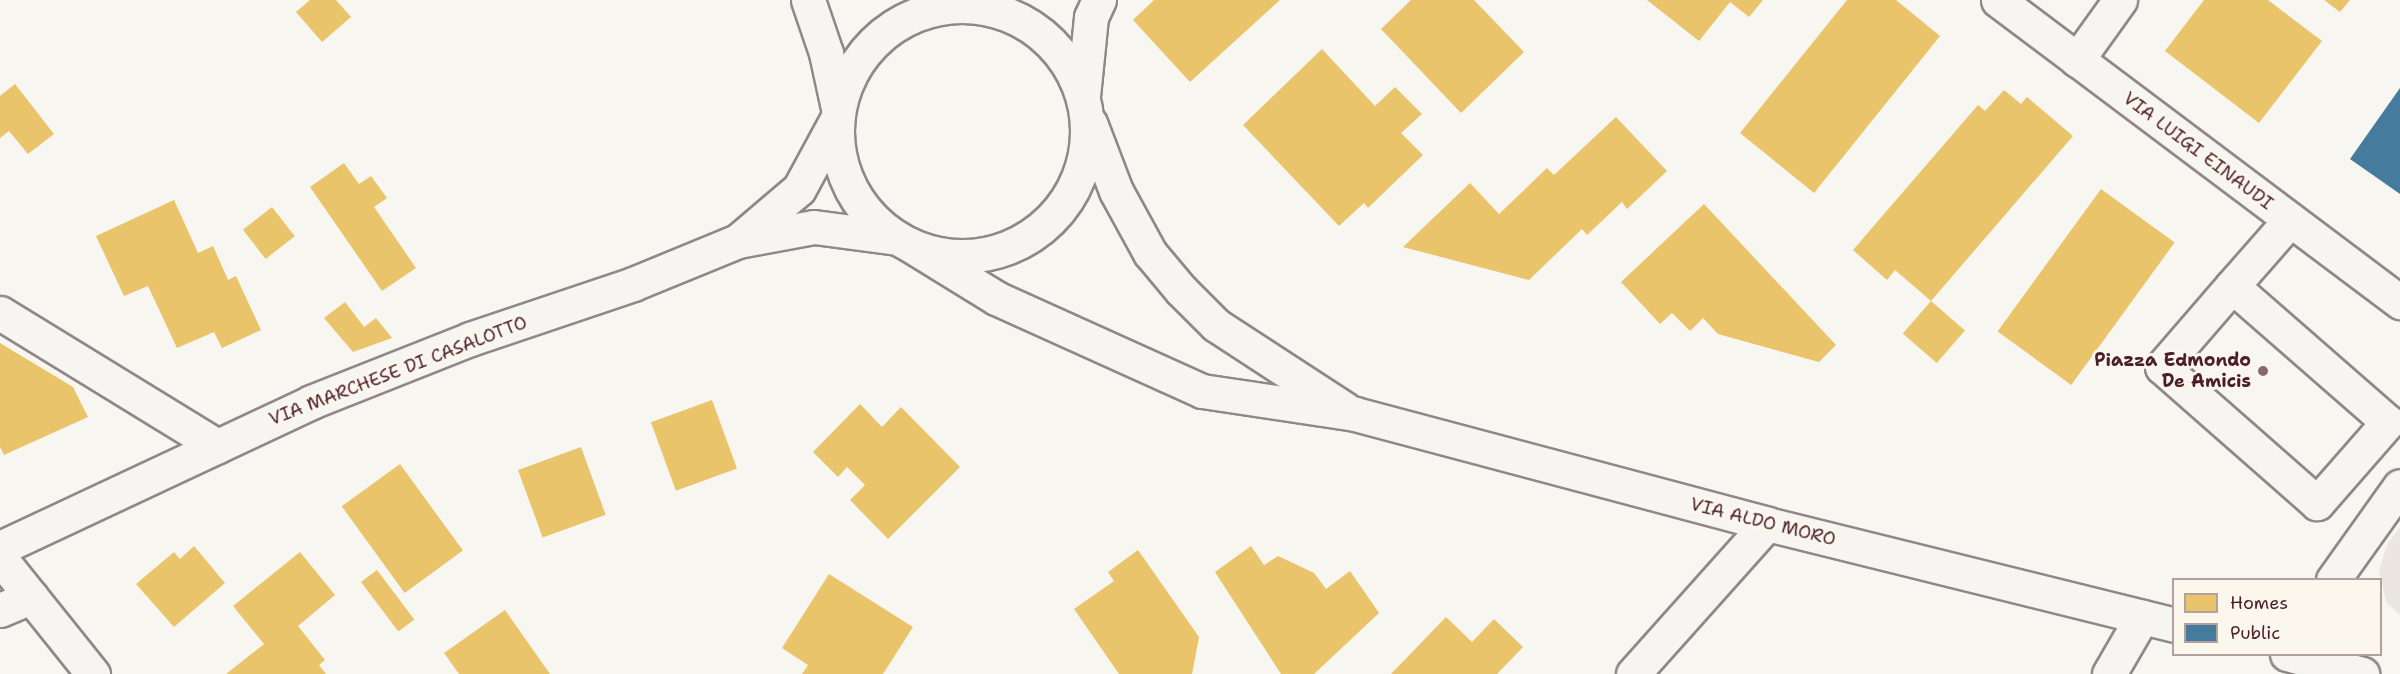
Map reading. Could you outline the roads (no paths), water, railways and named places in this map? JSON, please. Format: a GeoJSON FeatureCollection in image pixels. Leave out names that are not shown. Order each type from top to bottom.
{"type":"FeatureCollection","features":[{"type":"Feature","properties":{"kind":"street"},"geometry":{"type":"LineString","coordinates":[[808,0],[826,53],[838,114],[840,156],[857,200],[875,221],[904,242],[996,298],[1203,391],[1354,414]]}},
{"type":"Feature","properties":{"kind":"street"},"geometry":{"type":"LineString","coordinates":[[738,241],[814,227],[904,242],[939,254],[969,256],[999,251],[1042,227],[1069,197],[1081,169],[1087,140],[1084,104],[1091,17],[1099,0]]}},
{"type":"Feature","properties":{"kind":"street","name":"VIA LUIGI EINAUDI"},"geometry":{"type":"LineString","coordinates":[[1998,0],[2400,302]]}},
{"type":"Feature","properties":{"kind":"street"},"geometry":{"type":"LineString","coordinates":[[2077,60],[2120,0]]}},
{"type":"Feature","properties":{"kind":"street"},"geometry":{"type":"LineString","coordinates":[[738,241],[799,189],[838,114],[846,81],[861,56],[882,34],[916,15],[960,3],[1006,5],[1051,43],[1070,68],[1116,190],[1150,253],[1181,290],[1216,325],[1354,414]]}},
{"type":"Feature","properties":{"kind":"street"},"geometry":{"type":"LineString","coordinates":[[2232,286],[2388,422],[2317,503],[2162,367],[2232,286],[2290,220]]}},
{"type":"Feature","properties":{"kind":"street","name":"VIA MARCHESE DI CASALOTTO"},"geometry":{"type":"LineString","coordinates":[[0,548],[311,402],[470,339],[633,284],[738,241]]}},
{"type":"Feature","properties":{"kind":"street"},"geometry":{"type":"LineString","coordinates":[[0,313],[217,446]]}},
{"type":"Feature","properties":{"kind":"street","name":"VIA ALDO MORO"},"geometry":{"type":"LineString","coordinates":[[1354,414],[1767,524],[2172,624]]}},
{"type":"Feature","properties":{"kind":"street"},"geometry":{"type":"LineString","coordinates":[[2334,578],[2400,486]]}},
{"type":"Feature","properties":{"kind":"street"},"geometry":{"type":"LineString","coordinates":[[1633,674],[1767,524]]}},
{"type":"Feature","properties":{"kind":"street"},"geometry":{"type":"LineString","coordinates":[[0,558],[93,674]]}},
{"type":"Feature","properties":{"kind":"street"},"geometry":{"type":"LineString","coordinates":[[0,610],[31,597]]}},
{"type":"Feature","properties":{"kind":"street"},"geometry":{"type":"LineString","coordinates":[[2109,674],[2142,617]]}},
{"type":"Feature","properties":{"kind":"street"},"geometry":{"type":"LineString","coordinates":[[2294,656],[2362,674]]}},
{"type":"Feature","properties":{"kind":"place","name":"Piazza Edmondo De Amicis"},"geometry":{"type":"Point","coordinates":[2263,371]}}]}
